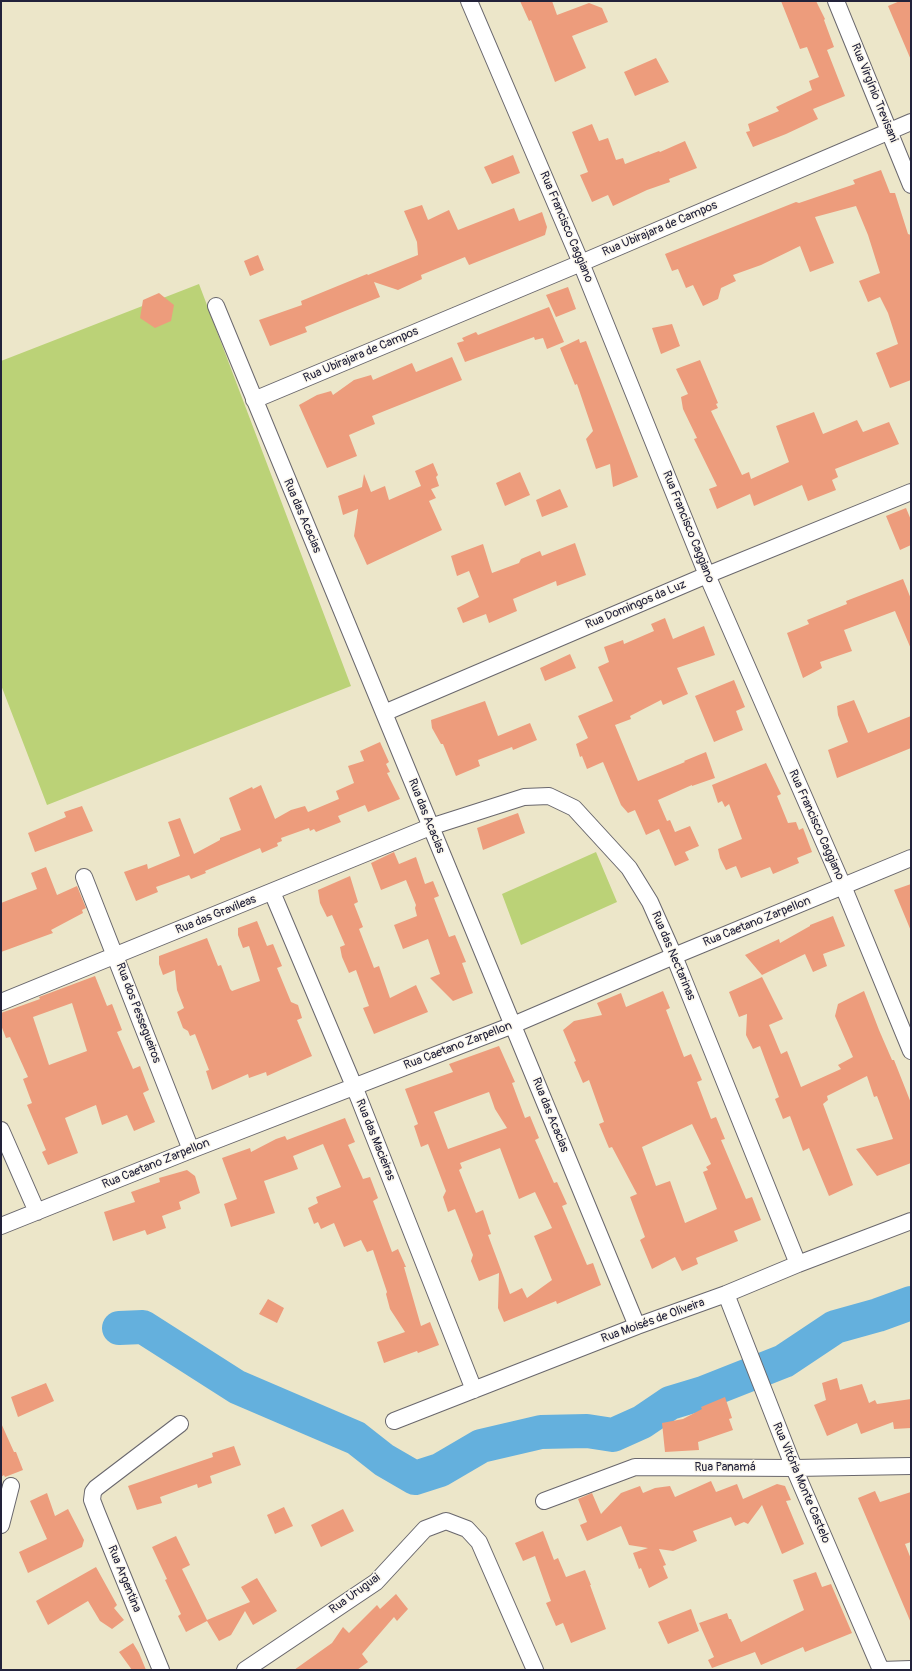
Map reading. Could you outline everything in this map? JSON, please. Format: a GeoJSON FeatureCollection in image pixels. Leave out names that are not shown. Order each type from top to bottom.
{"type":"FeatureCollection","features":[{"type":"Feature","properties":{"kind":"street","name":"Rua Francisco Caggiano"},"geometry":{"type":"LineString","coordinates":[[469,1],[581,263],[707,575],[843,886],[911,1051]]}},
{"type":"Feature","properties":{"kind":"street","name":"Rua Virgínio Trevisani"},"geometry":{"type":"LineString","coordinates":[[836,1],[911,185]]}},
{"type":"Feature","properties":{"kind":"street","name":"Rua Ubirajara de Campos"},"geometry":{"type":"LineString","coordinates":[[254,400],[581,263],[911,122]]}},
{"type":"Feature","properties":{"kind":"street","name":"Rua das Acacias"},"geometry":{"type":"LineString","coordinates":[[216,306],[637,1326]]}},
{"type":"Feature","properties":{"kind":"street","name":"Rua Domingos da Luz"},"geometry":{"type":"LineString","coordinates":[[384,712],[707,575],[911,492]]}},
{"type":"Feature","properties":{"kind":"street","name":"Rua das Nectarinas"},"geometry":{"type":"LineString","coordinates":[[430,827],[524,797],[549,796],[574,808],[629,868],[650,902],[674,956],[798,1264]]}},
{"type":"Feature","properties":{"kind":"street","name":"Rua das Gravileas"},"geometry":{"type":"LineString","coordinates":[[1,1002],[430,827]]}},
{"type":"Feature","properties":{"kind":"street","name":"Rua Caetano Zarpellon"},"geometry":{"type":"LineString","coordinates":[[1,1226],[354,1086],[513,1025],[674,956],[911,858]]}},
{"type":"Feature","properties":{"kind":"street","name":"Rua dos Pessegueiros"},"geometry":{"type":"LineString","coordinates":[[84,876],[191,1150]]}},
{"type":"Feature","properties":{"kind":"street","name":"Rua das Macieiras"},"geometry":{"type":"LineString","coordinates":[[272,892],[354,1086],[474,1390]]}},
{"type":"Feature","properties":{"kind":"street"},"geometry":{"type":"LineString","coordinates":[[1,1130],[37,1212]]}},
{"type":"Feature","properties":{"kind":"street","name":"Rua Moisés de Oliveira"},"geometry":{"type":"LineString","coordinates":[[394,1421],[637,1326],[726,1294],[798,1264],[911,1221]]}},
{"type":"Feature","properties":{"kind":"street","name":"Rua Vitória Monte Castelo"},"geometry":{"type":"LineString","coordinates":[[726,1294],[764,1395],[794,1468],[881,1670]]}},
{"type":"Feature","properties":{"kind":"street","name":"Rua Argentina"},"geometry":{"type":"LineString","coordinates":[[161,1670],[92,1500],[93,1492],[96,1488],[180,1424]]}},
{"type":"Feature","properties":{"kind":"street","name":"Rua Panamá"},"geometry":{"type":"LineString","coordinates":[[544,1501],[635,1468],[911,1466]]}},
{"type":"Feature","properties":{"kind":"street"},"geometry":{"type":"LineString","coordinates":[[1,1525],[11,1486]]}},
{"type":"Feature","properties":{"kind":"street","name":"Rua Uruguai"},"geometry":{"type":"LineString","coordinates":[[245,1670],[376,1582],[425,1529],[446,1521],[467,1529],[479,1542],[535,1670]]}},
{"type":"Feature","properties":{"kind":"street"},"geometry":{"type":"LineString","coordinates":[[881,1670],[911,1669]]}},
{"type":"Feature","properties":{"kind":"green space"},"geometry":{"type":"Polygon","coordinates":[[[199,284],[351,686],[47,805],[1,685],[1,361],[199,284]]]}},
{"type":"Feature","properties":{"kind":"green space"},"geometry":{"type":"Polygon","coordinates":[[[596,852],[617,902],[521,945],[502,894],[596,852]]]}},
{"type":"Feature","properties":{"kind":"building"},"geometry":{"type":"Polygon","coordinates":[[[520,1],[552,1],[557,15],[589,3],[602,8],[608,22],[572,36],[586,68],[555,82],[531,20],[529,21],[520,1]]]}},
{"type":"Feature","properties":{"kind":"building"},"geometry":{"type":"Polygon","coordinates":[[[781,1],[816,1],[825,19],[824,20],[834,47],[827,50],[845,96],[813,109],[818,119],[753,147],[746,132],[750,131],[748,124],[779,111],[776,107],[812,90],[809,81],[819,77],[807,47],[800,49],[781,1]]]}},
{"type":"Feature","properties":{"kind":"building"},"geometry":{"type":"Polygon","coordinates":[[[900,1],[911,1],[911,60],[888,6],[900,1]]]}},
{"type":"Feature","properties":{"kind":"building"},"geometry":{"type":"Polygon","coordinates":[[[656,58],[669,82],[635,96],[624,72],[656,58]]]}},
{"type":"Feature","properties":{"kind":"building"},"geometry":{"type":"Polygon","coordinates":[[[592,124],[599,141],[608,138],[616,160],[623,158],[625,164],[659,151],[660,152],[685,141],[697,168],[669,179],[670,182],[647,190],[613,206],[608,195],[592,202],[580,175],[588,172],[572,132],[592,124]]]}},
{"type":"Feature","properties":{"kind":"building"},"geometry":{"type":"Polygon","coordinates":[[[513,155],[520,173],[492,184],[484,167],[513,155]]]}},
{"type":"Feature","properties":{"kind":"building"},"geometry":{"type":"Polygon","coordinates":[[[881,170],[890,193],[895,193],[908,234],[911,235],[911,380],[890,388],[876,353],[898,344],[888,313],[880,297],[868,302],[859,281],[880,273],[868,235],[856,206],[815,217],[834,263],[810,272],[800,246],[761,265],[733,275],[736,281],[721,288],[718,299],[703,306],[693,285],[686,288],[678,269],[672,271],[665,254],[796,202],[799,203],[855,184],[853,180],[881,170]]]}},
{"type":"Feature","properties":{"kind":"building"},"geometry":{"type":"Polygon","coordinates":[[[422,205],[428,220],[449,210],[458,230],[514,208],[519,221],[542,212],[547,227],[545,235],[469,265],[465,257],[421,275],[422,279],[398,290],[374,282],[380,297],[305,327],[307,332],[270,346],[259,320],[302,305],[301,301],[418,255],[417,242],[404,211],[422,205]]]}},
{"type":"Feature","properties":{"kind":"building"},"geometry":{"type":"Polygon","coordinates":[[[258,255],[264,270],[250,276],[244,261],[258,255]]]}},
{"type":"Feature","properties":{"kind":"building"},"geometry":{"type":"Polygon","coordinates":[[[568,287],[576,309],[556,317],[546,295],[568,287]]]}},
{"type":"Feature","properties":{"kind":"building"},"geometry":{"type":"Polygon","coordinates":[[[159,293],[174,305],[171,321],[155,328],[140,318],[143,300],[159,293]]]}},
{"type":"Feature","properties":{"kind":"building"},"geometry":{"type":"Polygon","coordinates":[[[549,307],[564,342],[547,349],[543,338],[535,340],[534,337],[465,362],[457,343],[464,341],[462,338],[476,332],[478,335],[549,307]]]}},
{"type":"Feature","properties":{"kind":"building"},"geometry":{"type":"Polygon","coordinates":[[[672,324],[680,346],[661,354],[652,328],[672,324]]]}},
{"type":"Feature","properties":{"kind":"building"},"geometry":{"type":"Polygon","coordinates":[[[579,339],[580,343],[586,341],[638,477],[613,487],[610,464],[596,469],[586,439],[593,431],[577,384],[575,385],[560,348],[579,339]]]}},
{"type":"Feature","properties":{"kind":"building"},"geometry":{"type":"Polygon","coordinates":[[[452,357],[462,380],[372,416],[375,424],[349,435],[357,456],[327,468],[299,405],[317,395],[331,391],[333,395],[354,380],[371,375],[373,380],[412,363],[416,372],[452,357]]]}},
{"type":"Feature","properties":{"kind":"building"},"geometry":{"type":"Polygon","coordinates":[[[700,360],[718,403],[716,404],[718,408],[711,411],[742,475],[749,472],[751,479],[789,462],[776,426],[814,412],[823,434],[857,420],[863,432],[889,422],[899,444],[835,469],[838,477],[832,480],[836,490],[808,501],[802,485],[754,506],[750,494],[717,509],[709,489],[717,486],[694,439],[697,438],[683,409],[681,397],[688,394],[676,369],[700,360]]]}},
{"type":"Feature","properties":{"kind":"building"},"geometry":{"type":"Polygon","coordinates":[[[433,463],[438,475],[436,477],[439,486],[431,489],[436,498],[429,501],[442,530],[367,565],[354,536],[358,509],[343,515],[338,496],[362,487],[364,474],[371,492],[385,486],[389,500],[421,486],[415,471],[433,463]]]}},
{"type":"Feature","properties":{"kind":"building"},"geometry":{"type":"Polygon","coordinates":[[[520,472],[530,495],[505,506],[496,483],[520,472]]]}},
{"type":"Feature","properties":{"kind":"building"},"geometry":{"type":"Polygon","coordinates":[[[560,489],[568,507],[542,517],[536,500],[560,489]]]}},
{"type":"Feature","properties":{"kind":"building"},"geometry":{"type":"Polygon","coordinates":[[[906,508],[911,520],[911,545],[900,550],[886,516],[906,508]]]}},
{"type":"Feature","properties":{"kind":"building"},"geometry":{"type":"Polygon","coordinates":[[[575,543],[586,575],[557,586],[556,581],[513,599],[517,611],[489,623],[486,614],[463,623],[457,608],[479,597],[469,571],[457,576],[451,556],[483,544],[492,573],[519,563],[521,559],[540,551],[542,556],[575,543]]]}},
{"type":"Feature","properties":{"kind":"building"},"geometry":{"type":"Polygon","coordinates":[[[903,579],[911,599],[911,649],[895,611],[844,630],[852,651],[820,662],[822,668],[803,678],[787,633],[809,624],[807,620],[847,604],[846,601],[903,579]]]}},
{"type":"Feature","properties":{"kind":"building"},"geometry":{"type":"Polygon","coordinates":[[[665,618],[673,639],[704,626],[715,655],[677,668],[688,694],[663,705],[661,700],[630,716],[631,719],[615,725],[638,781],[706,752],[715,778],[692,785],[658,800],[667,821],[670,820],[675,832],[690,826],[699,846],[685,852],[689,860],[675,866],[659,829],[646,835],[635,810],[628,813],[621,805],[603,762],[587,769],[582,756],[580,757],[576,744],[588,738],[578,716],[613,701],[598,667],[609,662],[604,647],[623,640],[624,644],[654,631],[651,624],[665,618]]]}},
{"type":"Feature","properties":{"kind":"building"},"geometry":{"type":"Polygon","coordinates":[[[570,654],[576,668],[545,681],[540,668],[570,654]]]}},
{"type":"Feature","properties":{"kind":"building"},"geometry":{"type":"Polygon","coordinates":[[[734,680],[745,707],[736,711],[743,730],[714,742],[695,696],[734,680]]]}},
{"type":"Feature","properties":{"kind":"building"},"geometry":{"type":"Polygon","coordinates":[[[854,700],[868,733],[911,716],[911,748],[837,778],[828,750],[848,742],[838,715],[837,706],[854,700]]]}},
{"type":"Feature","properties":{"kind":"building"},"geometry":{"type":"Polygon","coordinates":[[[485,701],[498,736],[530,723],[537,740],[513,750],[512,747],[478,760],[480,766],[456,776],[443,744],[441,744],[432,728],[431,720],[485,701]]]}},
{"type":"Feature","properties":{"kind":"building"},"geometry":{"type":"Polygon","coordinates":[[[380,742],[389,762],[386,764],[390,772],[387,773],[400,799],[368,812],[365,805],[338,816],[341,822],[316,832],[314,829],[310,831],[309,828],[281,838],[282,841],[277,843],[278,846],[262,853],[260,848],[205,871],[206,873],[191,879],[189,875],[156,887],[158,892],[136,901],[124,872],[147,864],[148,869],[180,856],[168,822],[180,818],[194,854],[220,840],[220,838],[241,830],[229,798],[252,787],[253,789],[261,785],[275,819],[291,810],[305,806],[308,812],[339,799],[336,791],[354,783],[348,766],[364,761],[360,751],[380,742]]]}},
{"type":"Feature","properties":{"kind":"building"},"geometry":{"type":"Polygon","coordinates":[[[766,763],[781,794],[777,796],[788,823],[796,822],[799,830],[803,828],[812,852],[797,858],[799,863],[773,874],[770,867],[741,878],[736,866],[726,870],[720,858],[718,849],[742,839],[729,804],[725,807],[722,801],[718,803],[712,785],[766,763]]]}},
{"type":"Feature","properties":{"kind":"building"},"geometry":{"type":"Polygon","coordinates":[[[82,806],[93,831],[35,852],[28,833],[66,817],[64,812],[82,806]]]}},
{"type":"Feature","properties":{"kind":"building"},"geometry":{"type":"Polygon","coordinates":[[[518,813],[525,833],[483,850],[477,828],[518,813]]]}},
{"type":"Feature","properties":{"kind":"building"},"geometry":{"type":"Polygon","coordinates":[[[394,852],[399,864],[416,857],[425,884],[433,881],[439,896],[434,898],[449,937],[455,935],[466,962],[462,963],[473,993],[453,1001],[430,978],[440,974],[428,939],[403,949],[394,925],[417,916],[415,908],[416,905],[406,880],[381,890],[371,863],[394,852]]]}},
{"type":"Feature","properties":{"kind":"building"},"geometry":{"type":"Polygon","coordinates":[[[46,867],[57,895],[77,886],[86,908],[82,910],[83,913],[51,930],[53,933],[1,952],[1,903],[37,889],[31,873],[46,867]]]}},
{"type":"Feature","properties":{"kind":"building"},"geometry":{"type":"Polygon","coordinates":[[[350,876],[358,902],[354,904],[363,927],[359,929],[374,968],[379,966],[390,998],[416,985],[428,1012],[374,1034],[363,1008],[369,1006],[356,970],[349,973],[342,957],[340,947],[345,945],[332,915],[327,917],[320,903],[318,890],[350,876]]]}},
{"type":"Feature","properties":{"kind":"building"},"geometry":{"type":"Polygon","coordinates":[[[911,884],[911,931],[894,890],[911,884]]]}},
{"type":"Feature","properties":{"kind":"building"},"geometry":{"type":"Polygon","coordinates":[[[833,916],[845,946],[823,954],[827,966],[813,972],[805,954],[762,975],[745,955],[779,939],[780,943],[810,925],[833,916]]]}},
{"type":"Feature","properties":{"kind":"building"},"geometry":{"type":"Polygon","coordinates":[[[257,921],[267,946],[273,944],[282,966],[277,968],[291,1002],[298,1005],[302,1018],[297,1020],[312,1056],[267,1076],[266,1072],[249,1078],[248,1074],[212,1090],[206,1071],[209,1070],[195,1034],[190,1036],[188,1031],[183,1028],[177,1012],[184,1008],[177,990],[175,970],[163,975],[159,964],[159,956],[207,938],[218,966],[221,965],[232,991],[260,981],[249,946],[243,948],[238,935],[238,928],[257,921]]]}},
{"type":"Feature","properties":{"kind":"building"},"geometry":{"type":"Polygon","coordinates":[[[95,976],[107,1006],[112,1004],[122,1030],[117,1032],[133,1069],[140,1066],[149,1090],[143,1093],[155,1122],[134,1131],[127,1115],[102,1125],[96,1105],[65,1118],[78,1153],[48,1165],[42,1152],[46,1150],[27,1105],[32,1103],[23,1079],[28,1077],[10,1037],[6,1038],[1,1025],[1,1013],[40,999],[39,997],[95,976]],[[72,1003],[33,1017],[49,1065],[87,1051],[72,1003]]]}},
{"type":"Feature","properties":{"kind":"building"},"geometry":{"type":"Polygon","coordinates":[[[762,977],[783,1019],[769,1025],[781,1054],[787,1051],[801,1087],[841,1069],[838,1065],[853,1057],[835,1016],[838,1004],[864,991],[879,1030],[892,1060],[894,1060],[911,1103],[911,1163],[877,1176],[856,1149],[893,1139],[877,1096],[874,1097],[867,1076],[827,1096],[828,1100],[823,1104],[853,1185],[829,1196],[809,1148],[803,1151],[790,1116],[783,1119],[775,1099],[779,1097],[760,1046],[753,1049],[746,1035],[747,1014],[739,1017],[729,992],[762,977]]]}},
{"type":"Feature","properties":{"kind":"building"},"geometry":{"type":"Polygon","coordinates":[[[663,991],[670,1008],[666,1010],[684,1057],[691,1054],[702,1080],[697,1082],[711,1119],[716,1117],[725,1139],[721,1140],[746,1199],[752,1197],[761,1220],[734,1231],[738,1241],[696,1258],[698,1264],[682,1271],[675,1257],[652,1269],[640,1240],[645,1237],[630,1197],[637,1194],[612,1147],[609,1148],[599,1124],[604,1122],[589,1080],[583,1083],[574,1062],[576,1061],[563,1030],[574,1021],[602,1015],[597,1003],[621,993],[626,1007],[663,991]],[[692,1124],[642,1147],[656,1186],[670,1181],[685,1223],[717,1209],[703,1172],[708,1170],[706,1167],[711,1164],[692,1124]]]}},
{"type":"Feature","properties":{"kind":"building"},"geometry":{"type":"Polygon","coordinates":[[[499,1046],[515,1082],[512,1083],[525,1118],[530,1116],[539,1138],[535,1140],[554,1183],[557,1182],[567,1204],[562,1206],[587,1265],[593,1263],[601,1285],[557,1304],[556,1301],[504,1322],[498,1308],[499,1273],[479,1281],[471,1261],[473,1255],[455,1209],[448,1212],[443,1197],[446,1191],[428,1144],[421,1147],[414,1126],[418,1124],[405,1089],[453,1072],[449,1064],[499,1046]],[[489,1092],[434,1112],[448,1149],[507,1128],[495,1109],[489,1092]],[[500,1148],[460,1163],[462,1168],[459,1170],[476,1213],[483,1210],[491,1234],[488,1235],[510,1294],[522,1288],[527,1298],[552,1280],[534,1236],[552,1228],[535,1192],[519,1199],[500,1148]]]}},
{"type":"Feature","properties":{"kind":"building"},"geometry":{"type":"Polygon","coordinates":[[[345,1118],[355,1142],[348,1145],[363,1179],[370,1177],[378,1198],[373,1201],[392,1252],[398,1249],[406,1267],[404,1267],[421,1326],[430,1322],[439,1345],[384,1363],[377,1342],[405,1332],[390,1309],[386,1294],[387,1292],[373,1250],[367,1252],[361,1240],[344,1247],[334,1223],[321,1229],[318,1222],[314,1224],[308,1208],[318,1203],[316,1197],[341,1187],[323,1144],[293,1156],[298,1169],[264,1181],[275,1213],[231,1227],[224,1204],[237,1199],[222,1158],[250,1148],[251,1152],[276,1139],[285,1136],[287,1140],[345,1118]]]}},
{"type":"Feature","properties":{"kind":"building"},"geometry":{"type":"Polygon","coordinates":[[[187,1170],[195,1176],[200,1193],[179,1202],[181,1209],[162,1216],[166,1228],[147,1235],[145,1230],[113,1241],[104,1212],[135,1202],[131,1192],[160,1182],[159,1178],[187,1170]]]}},
{"type":"Feature","properties":{"kind":"building"},"geometry":{"type":"Polygon","coordinates":[[[268,1299],[284,1308],[277,1323],[259,1314],[268,1299]]]}},
{"type":"Feature","properties":{"kind":"building"},"geometry":{"type":"Polygon","coordinates":[[[837,1378],[840,1390],[862,1384],[869,1403],[875,1400],[877,1404],[911,1399],[911,1428],[894,1429],[893,1422],[861,1434],[857,1423],[827,1436],[814,1405],[826,1400],[822,1383],[837,1378]]]}},
{"type":"Feature","properties":{"kind":"building"},"geometry":{"type":"Polygon","coordinates":[[[46,1383],[54,1401],[18,1417],[11,1397],[46,1383]]]}},
{"type":"Feature","properties":{"kind":"building"},"geometry":{"type":"Polygon","coordinates":[[[725,1397],[732,1418],[729,1419],[733,1430],[698,1442],[699,1450],[665,1452],[662,1423],[683,1419],[702,1409],[701,1407],[725,1397]]]}},
{"type":"Feature","properties":{"kind":"building"},"geometry":{"type":"Polygon","coordinates":[[[1,1423],[14,1452],[16,1452],[23,1470],[5,1477],[4,1475],[1,1477],[1,1423]]]}},
{"type":"Feature","properties":{"kind":"building"},"geometry":{"type":"Polygon","coordinates":[[[234,1446],[241,1465],[210,1476],[212,1483],[198,1488],[197,1484],[160,1497],[162,1503],[137,1510],[128,1486],[213,1457],[212,1453],[234,1446]]]}},
{"type":"Feature","properties":{"kind":"building"},"geometry":{"type":"Polygon","coordinates":[[[711,1481],[716,1492],[737,1484],[743,1499],[777,1484],[785,1486],[791,1500],[786,1501],[804,1544],[782,1554],[762,1505],[748,1524],[744,1522],[735,1526],[731,1517],[693,1531],[697,1541],[673,1551],[659,1549],[666,1565],[663,1566],[668,1578],[649,1588],[633,1553],[648,1548],[629,1545],[621,1526],[587,1541],[580,1525],[587,1522],[578,1499],[592,1493],[601,1514],[621,1493],[640,1486],[643,1493],[655,1488],[670,1486],[675,1497],[711,1481]]]}},
{"type":"Feature","properties":{"kind":"building"},"geometry":{"type":"Polygon","coordinates":[[[875,1491],[880,1502],[911,1492],[911,1542],[905,1544],[911,1559],[911,1623],[858,1498],[875,1491]]]}},
{"type":"Feature","properties":{"kind":"building"},"geometry":{"type":"Polygon","coordinates":[[[47,1493],[55,1516],[68,1509],[84,1540],[82,1547],[28,1573],[19,1552],[47,1539],[30,1501],[47,1493]]]}},
{"type":"Feature","properties":{"kind":"building"},"geometry":{"type":"Polygon","coordinates":[[[284,1507],[293,1526],[275,1534],[267,1515],[284,1507]]]}},
{"type":"Feature","properties":{"kind":"building"},"geometry":{"type":"Polygon","coordinates":[[[343,1509],[354,1531],[321,1547],[311,1525],[343,1509]]]}},
{"type":"Feature","properties":{"kind":"building"},"geometry":{"type":"Polygon","coordinates":[[[543,1531],[554,1560],[558,1558],[566,1577],[585,1570],[606,1629],[571,1643],[563,1623],[556,1626],[546,1603],[551,1601],[535,1556],[523,1561],[515,1543],[543,1531]]]}},
{"type":"Feature","properties":{"kind":"building"},"geometry":{"type":"Polygon","coordinates":[[[176,1536],[190,1565],[182,1569],[207,1620],[250,1602],[241,1587],[257,1578],[277,1611],[253,1625],[245,1611],[231,1635],[219,1641],[207,1621],[186,1632],[178,1616],[181,1614],[165,1580],[167,1579],[152,1547],[176,1536]]]}},
{"type":"Feature","properties":{"kind":"building"},"geometry":{"type":"Polygon","coordinates":[[[96,1567],[117,1605],[114,1608],[124,1620],[112,1629],[100,1621],[88,1601],[48,1625],[36,1601],[96,1567]]]}},
{"type":"Feature","properties":{"kind":"building"},"geometry":{"type":"Polygon","coordinates":[[[816,1572],[822,1587],[831,1584],[852,1633],[805,1652],[803,1647],[761,1665],[755,1652],[712,1668],[708,1660],[714,1657],[699,1623],[727,1613],[741,1642],[804,1610],[793,1580],[816,1572]]]}},
{"type":"Feature","properties":{"kind":"building"},"geometry":{"type":"Polygon","coordinates":[[[396,1594],[408,1609],[397,1621],[394,1617],[362,1654],[368,1662],[357,1670],[294,1670],[332,1643],[343,1627],[349,1633],[377,1605],[380,1609],[396,1594]]]}},
{"type":"Feature","properties":{"kind":"building"},"geometry":{"type":"Polygon","coordinates":[[[691,1609],[699,1631],[668,1644],[658,1622],[691,1609]]]}},
{"type":"Feature","properties":{"kind":"building"},"geometry":{"type":"Polygon","coordinates":[[[133,1643],[146,1670],[132,1670],[119,1652],[133,1643]]]}},
{"type":"Feature","properties":{"kind":"waterway"},"geometry":{"type":"LineString","coordinates":[[119,1328],[143,1327],[237,1387],[356,1438],[384,1460],[415,1478],[440,1470],[481,1446],[541,1432],[587,1431],[613,1435],[642,1422],[670,1403],[703,1393],[784,1361],[835,1327],[878,1315],[911,1303]]}}]}
